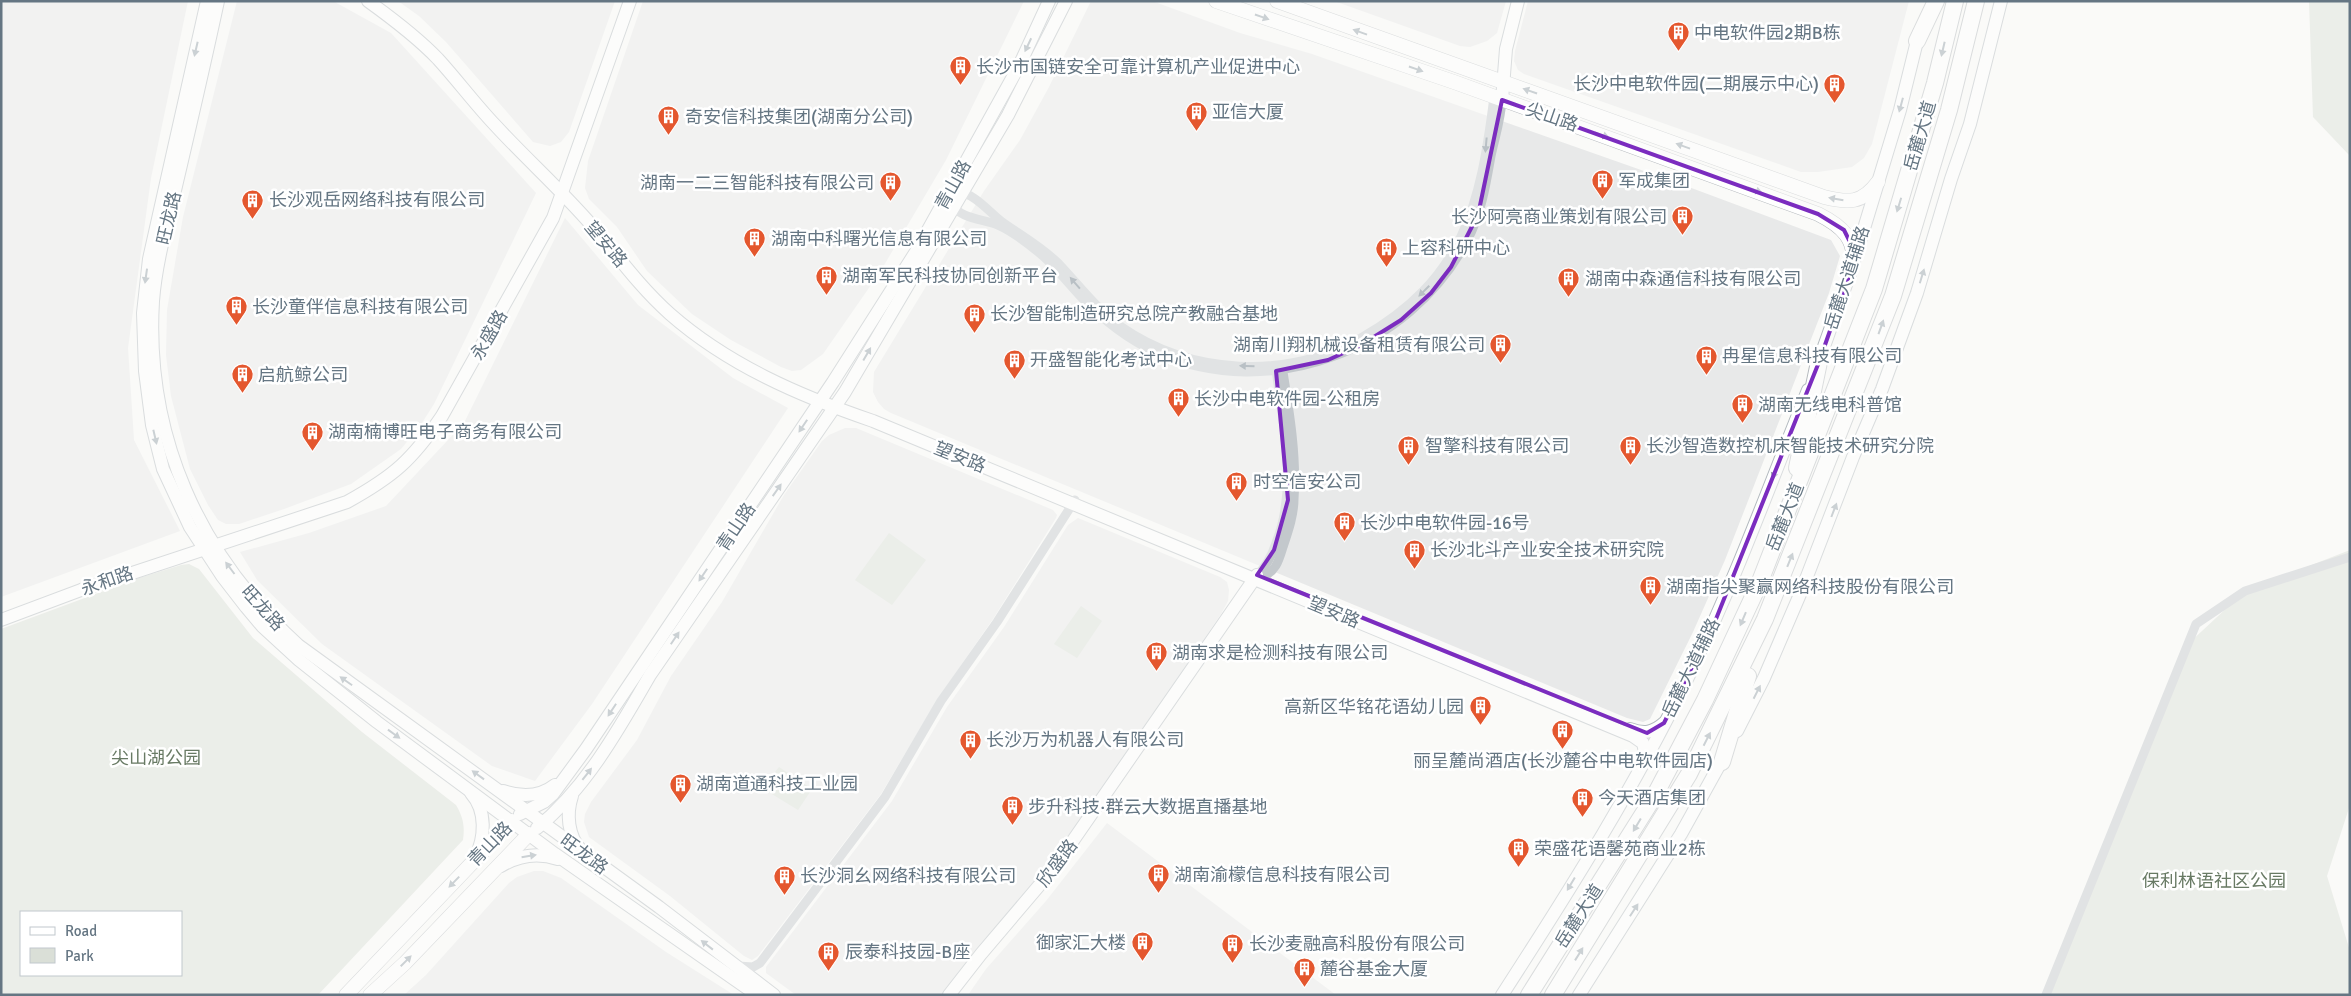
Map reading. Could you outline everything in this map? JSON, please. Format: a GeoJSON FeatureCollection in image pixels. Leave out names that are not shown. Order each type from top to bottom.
{"type":"FeatureCollection","features":[{"type":"Feature","properties":{"kind":"highway"},"geometry":{"type":"LineString","coordinates":[[1917,41],[1936,1]]}},
{"type":"Feature","properties":{"kind":"highway","name":"岳麓大道"},"geometry":{"type":"LineString","coordinates":[[1529,995],[1610,869],[1678,753],[1734,641],[1788,512],[1874,290],[1936,84],[1954,1]]}},
{"type":"Feature","properties":{"kind":"highway","name":"岳麓大道"},"geometry":{"type":"LineString","coordinates":[[1553,995],[1689,774],[1765,618],[1892,296],[1949,110],[1976,1]]}},
{"type":"Feature","properties":{"kind":"highway"},"geometry":{"type":"LineString","coordinates":[[1788,512],[1819,362]]}},
{"type":"Feature","properties":{"kind":"highway"},"geometry":{"type":"LineString","coordinates":[[1722,762],[1765,618]]}},
{"type":"Feature","properties":{"kind":"main road","name":"旺龙路"},"geometry":{"type":"LineString","coordinates":[[207,1],[149,259],[143,313],[148,400],[158,451],[174,494],[208,545],[237,596],[282,644],[377,722],[572,866],[765,992]]}},
{"type":"Feature","properties":{"kind":"main road","name":"旺龙路"},"geometry":{"type":"LineString","coordinates":[[218,1],[158,268],[154,300],[153,333],[156,382],[168,444],[208,545],[262,610],[298,645],[659,907],[733,964],[765,992]]}},
{"type":"Feature","properties":{"kind":"main road","name":"望安路"},"geometry":{"type":"LineString","coordinates":[[368,1],[394,19],[438,59],[485,115],[603,231],[644,281],[687,322],[730,353],[835,406],[875,417],[1638,739],[1644,747],[1644,762]]}},
{"type":"Feature","properties":{"kind":"main road","name":"望安路"},"geometry":{"type":"LineString","coordinates":[[378,1],[398,15],[442,55],[489,112],[561,190]]}},
{"type":"Feature","properties":{"kind":"main road","name":"永盛路"},"geometry":{"type":"LineString","coordinates":[[208,545],[347,502],[376,486],[400,469],[422,446],[442,416],[534,256],[553,218],[625,1]]}},
{"type":"Feature","properties":{"kind":"main road","name":"永盛路"},"geometry":{"type":"LineString","coordinates":[[561,190],[630,1]]}},
{"type":"Feature","properties":{"kind":"main road","name":"青山路"},"geometry":{"type":"LineString","coordinates":[[346,995],[512,821],[525,810],[544,802],[570,772],[821,400],[917,250],[1019,66],[1049,1]]}},
{"type":"Feature","properties":{"kind":"main road","name":"青山路"},"geometry":{"type":"LineString","coordinates":[[370,995],[404,963],[529,834],[558,810],[623,721],[655,667],[835,406],[1008,115],[1066,1]]}},
{"type":"Feature","properties":{"kind":"main road","name":"尖山路"},"geometry":{"type":"LineString","coordinates":[[1216,1],[1498,98],[1818,214],[1833,221],[1851,239],[1854,258],[1852,268]]}},
{"type":"Feature","properties":{"kind":"main road","name":"尖山路"},"geometry":{"type":"LineString","coordinates":[[1277,1],[1824,197],[1842,201],[1858,200],[1878,182]]}},
{"type":"Feature","properties":{"kind":"main road"},"geometry":{"type":"LineString","coordinates":[[1500,81],[1501,48],[1514,1]]}},
{"type":"Feature","properties":{"kind":"main road"},"geometry":{"type":"LineString","coordinates":[[1498,98],[1506,49],[1518,1]]}},
{"type":"Feature","properties":{"kind":"main road","name":"岳麓大道辅路"},"geometry":{"type":"LineString","coordinates":[[1502,995],[1597,843],[1644,762],[1716,619],[1819,362],[1852,268],[1900,110],[1927,1]]}},
{"type":"Feature","properties":{"kind":"main road"},"geometry":{"type":"LineString","coordinates":[[1579,995],[1653,880],[1722,762],[1780,641],[1882,389],[1917,293],[1951,179],[1970,124],[2002,1]]}},
{"type":"Feature","properties":{"kind":"main road","name":"永和路"},"geometry":{"type":"LineString","coordinates":[[1,615],[104,577],[208,545]]}},
{"type":"Feature","properties":{"kind":"main road","name":"永和路"},"geometry":{"type":"LineString","coordinates":[[1,620],[208,545]]}},
{"type":"Feature","properties":{"kind":"main road","name":"望安路"},"geometry":{"type":"LineString","coordinates":[[1258,578],[1633,731],[1647,733],[1654,731],[1664,723]]}},
{"type":"Feature","properties":{"kind":"main road","name":"欣盛路"},"geometry":{"type":"LineString","coordinates":[[949,995],[1054,868],[1258,578]]}},
{"type":"Feature","properties":{"kind":"main road","name":"欣盛路"},"geometry":{"type":"LineString","coordinates":[[955,995],[1058,871],[1258,578]]}},
{"type":"Feature","properties":{"kind":"main road"},"geometry":{"type":"LineString","coordinates":[[497,789],[515,794],[542,793],[558,783],[570,772]]}},
{"type":"Feature","properties":{"kind":"main road"},"geometry":{"type":"LineString","coordinates":[[466,787],[478,805],[483,829],[482,840],[473,862]]}},
{"type":"Feature","properties":{"kind":"main road"},"geometry":{"type":"LineString","coordinates":[[575,789],[570,806],[570,828],[579,848],[588,857]]}},
{"type":"Feature","properties":{"kind":"main road"},"geometry":{"type":"LineString","coordinates":[[489,875],[512,860],[531,855],[548,856],[572,866]]}},
{"type":"Feature","properties":{"kind":"street"},"geometry":{"type":"LineString","coordinates":[[1279,368],[1215,363],[1174,354],[1156,347],[1120,325],[1086,296],[1046,252],[1000,220],[984,206],[962,193],[948,194],[953,207],[975,219],[998,225],[1031,246],[1056,268],[1102,317],[1133,340],[1154,352],[1188,364],[1213,369],[1247,372],[1279,368],[1325,355],[1358,340],[1411,304],[1430,285],[1461,238],[1472,212],[1498,98]]}},
{"type":"Feature","properties":{"kind":"street"},"geometry":{"type":"LineString","coordinates":[[1258,578],[1270,574],[1275,568],[1287,536],[1294,500],[1292,443],[1279,368]]}},
{"type":"Feature","properties":{"kind":"street"},"geometry":{"type":"LineString","coordinates":[[733,964],[753,968],[760,963],[858,834],[885,797],[941,701],[997,622],[1076,502]]}},
{"type":"Feature","properties":{"kind":"street"},"geometry":{"type":"LineString","coordinates":[[765,992],[760,976],[763,965],[888,799],[944,703],[1000,624],[1076,502]]}},
{"type":"Feature","properties":{"kind":"street"},"geometry":{"type":"LineString","coordinates":[[2046,995],[2196,624],[2245,591],[2350,557]]}},
{"type":"Feature","properties":{"kind":"highlighted area"},"geometry":{"type":"Polygon","coordinates":[[[1502,100],[1818,214],[1844,230],[1853,248],[1852,268],[1819,362],[1716,619],[1664,723],[1647,733],[1257,575],[1274,550],[1288,500],[1276,371],[1328,360],[1361,345],[1401,320],[1431,293],[1451,267],[1478,215],[1502,100]]]}},
{"type":"Feature","properties":{"kind":"shaded area"},"geometry":{"type":"Polygon","coordinates":[[[1,1],[188,1],[151,178],[128,348],[134,440],[180,531],[1,597],[1,1]]]}},
{"type":"Feature","properties":{"kind":"shaded area"},"geometry":{"type":"Polygon","coordinates":[[[237,1],[333,1],[391,33],[536,193],[434,404],[420,426],[401,449],[351,484],[239,524],[226,524],[218,520],[208,505],[190,469],[171,396],[166,355],[167,310],[183,217],[237,1]]]}},
{"type":"Feature","properties":{"kind":"shaded area"},"geometry":{"type":"Polygon","coordinates":[[[398,1],[615,1],[569,132],[561,142],[550,146],[533,142],[446,42],[419,16],[398,1]]]}},
{"type":"Feature","properties":{"kind":"shaded area"},"geometry":{"type":"Polygon","coordinates":[[[643,1],[1024,1],[946,160],[880,272],[823,354],[801,370],[792,371],[781,367],[731,340],[692,314],[647,271],[617,227],[589,199],[585,188],[588,161],[643,1]]]}},
{"type":"Feature","properties":{"kind":"shaded area"},"geometry":{"type":"Polygon","coordinates":[[[1091,1],[1152,1],[1240,33],[1312,54],[1678,183],[1831,240],[1840,256],[1829,293],[1725,560],[1693,632],[1650,719],[1643,722],[1627,718],[891,413],[878,402],[873,392],[874,372],[984,191],[1020,140],[1049,87],[1091,1]]]}},
{"type":"Feature","properties":{"kind":"shaded area"},"geometry":{"type":"Polygon","coordinates":[[[1334,1],[1506,1],[1497,33],[1487,41],[1470,47],[1460,46],[1334,1]]]}},
{"type":"Feature","properties":{"kind":"shaded area"},"geometry":{"type":"Polygon","coordinates":[[[1528,1],[1909,1],[1872,144],[1864,158],[1852,167],[1818,172],[1801,172],[1524,74],[1518,70],[1514,61],[1528,1]]]}},
{"type":"Feature","properties":{"kind":"shaded area"},"geometry":{"type":"Polygon","coordinates":[[[565,218],[638,305],[733,378],[788,408],[592,704],[535,781],[492,766],[322,644],[257,580],[240,552],[309,533],[386,506],[464,423],[565,218]]]}},
{"type":"Feature","properties":{"kind":"shaded area"},"geometry":{"type":"Polygon","coordinates":[[[845,428],[856,428],[1053,510],[1057,515],[993,619],[939,697],[881,794],[758,956],[752,960],[744,956],[670,896],[589,837],[584,822],[585,814],[591,802],[637,740],[671,676],[722,602],[784,495],[822,441],[829,435],[845,428]]]}},
{"type":"Feature","properties":{"kind":"shaded area"},"geometry":{"type":"Polygon","coordinates":[[[1078,518],[1220,577],[1227,582],[1229,590],[1228,601],[1221,614],[1080,822],[1038,879],[942,995],[796,995],[766,973],[766,967],[892,801],[947,707],[1004,627],[1068,525],[1078,518]]]}},
{"type":"Feature","properties":{"kind":"shaded area"},"geometry":{"type":"Polygon","coordinates":[[[1107,823],[1336,995],[968,995],[986,969],[1046,901],[1107,823]]]}},
{"type":"Feature","properties":{"kind":"shaded area"},"geometry":{"type":"Polygon","coordinates":[[[534,871],[543,871],[561,878],[666,952],[734,995],[404,995],[426,975],[509,883],[517,877],[534,871]]]}},
{"type":"Feature","properties":{"kind":"green space"},"geometry":{"type":"Polygon","coordinates":[[[2309,1],[2350,1],[2350,156],[2313,117],[2309,1]]]}},
{"type":"Feature","properties":{"kind":"green space"},"geometry":{"type":"Polygon","coordinates":[[[889,533],[926,560],[892,605],[855,580],[889,533]]]}},
{"type":"Feature","properties":{"kind":"green space","name":"保利林语社区公园"},"geometry":{"type":"Polygon","coordinates":[[[2350,550],[2350,805],[2327,876],[2350,951],[2350,995],[2046,995],[2188,644],[2245,591],[2350,550]]]}},
{"type":"Feature","properties":{"kind":"green space","name":"尖山湖公园"},"geometry":{"type":"Polygon","coordinates":[[[189,564],[199,569],[253,638],[362,732],[456,805],[460,814],[464,830],[463,840],[318,995],[1,995],[1,629],[136,579],[181,565],[189,564]]]}},
{"type":"Feature","properties":{"kind":"green space"},"geometry":{"type":"Polygon","coordinates":[[[1081,606],[1102,621],[1077,658],[1054,644],[1081,606]]]}},
{"type":"Feature","properties":{"kind":"green space"},"geometry":{"type":"Polygon","coordinates":[[[779,767],[812,789],[798,810],[762,788],[779,767]]]}},
{"type":"Feature","properties":{"kind":"place","name":"中电软件园2期B栋"},"geometry":{"type":"Point","coordinates":[1678,52]}},
{"type":"Feature","properties":{"kind":"place","name":"长沙市国链安全可靠计算机产业促进中心"},"geometry":{"type":"Point","coordinates":[960,86]}},
{"type":"Feature","properties":{"kind":"place","name":"长沙中电软件园(二期展示中心)"},"geometry":{"type":"Point","coordinates":[1835,103]}},
{"type":"Feature","properties":{"kind":"place","name":"亚信大厦"},"geometry":{"type":"Point","coordinates":[1196,131]}},
{"type":"Feature","properties":{"kind":"place","name":"奇安信科技集团(湖南分公司)"},"geometry":{"type":"Point","coordinates":[669,136]}},
{"type":"Feature","properties":{"kind":"place","name":"军成集团"},"geometry":{"type":"Point","coordinates":[1602,200]}},
{"type":"Feature","properties":{"kind":"place","name":"湖南一二三智能科技有限公司"},"geometry":{"type":"Point","coordinates":[890,202]}},
{"type":"Feature","properties":{"kind":"place","name":"长沙观岳网络科技有限公司"},"geometry":{"type":"Point","coordinates":[253,219]}},
{"type":"Feature","properties":{"kind":"place","name":"长沙阿亮商业策划有限公司"},"geometry":{"type":"Point","coordinates":[1683,236]}},
{"type":"Feature","properties":{"kind":"place","name":"湖南中科曙光信息有限公司"},"geometry":{"type":"Point","coordinates":[755,258]}},
{"type":"Feature","properties":{"kind":"place","name":"上容科研中心"},"geometry":{"type":"Point","coordinates":[1386,267]}},
{"type":"Feature","properties":{"kind":"place","name":"湖南军民科技协同创新平台"},"geometry":{"type":"Point","coordinates":[826,295]}},
{"type":"Feature","properties":{"kind":"place","name":"湖南中森通信科技有限公司"},"geometry":{"type":"Point","coordinates":[1569,298]}},
{"type":"Feature","properties":{"kind":"place","name":"长沙童伴信息科技有限公司"},"geometry":{"type":"Point","coordinates":[236,326]}},
{"type":"Feature","properties":{"kind":"place","name":"长沙智能制造研究总院产教融合基地"},"geometry":{"type":"Point","coordinates":[974,333]}},
{"type":"Feature","properties":{"kind":"place","name":"湖南川翔机械设备租赁有限公司"},"geometry":{"type":"Point","coordinates":[1501,364]}},
{"type":"Feature","properties":{"kind":"place","name":"冉星信息科技有限公司"},"geometry":{"type":"Point","coordinates":[1706,375]}},
{"type":"Feature","properties":{"kind":"place","name":"开盛智能化考试中心"},"geometry":{"type":"Point","coordinates":[1014,379]}},
{"type":"Feature","properties":{"kind":"place","name":"启航鲸公司"},"geometry":{"type":"Point","coordinates":[242,394]}},
{"type":"Feature","properties":{"kind":"place","name":"长沙中电软件园-公租房"},"geometry":{"type":"Point","coordinates":[1178,418]}},
{"type":"Feature","properties":{"kind":"place","name":"湖南无线电科普馆"},"geometry":{"type":"Point","coordinates":[1742,424]}},
{"type":"Feature","properties":{"kind":"place","name":"湖南楠博旺电子商务有限公司"},"geometry":{"type":"Point","coordinates":[312,451]}},
{"type":"Feature","properties":{"kind":"place","name":"智擎科技有限公司"},"geometry":{"type":"Point","coordinates":[1409,465]}},
{"type":"Feature","properties":{"kind":"place","name":"长沙智造数控机床智能技术研究分院"},"geometry":{"type":"Point","coordinates":[1630,465]}},
{"type":"Feature","properties":{"kind":"place","name":"时空信安公司"},"geometry":{"type":"Point","coordinates":[1237,501]}},
{"type":"Feature","properties":{"kind":"place","name":"长沙中电软件园-16号"},"geometry":{"type":"Point","coordinates":[1344,542]}},
{"type":"Feature","properties":{"kind":"place","name":"长沙北斗产业安全技术研究院"},"geometry":{"type":"Point","coordinates":[1414,569]}},
{"type":"Feature","properties":{"kind":"place","name":"湖南指尖聚赢网络科技股份有限公司"},"geometry":{"type":"Point","coordinates":[1650,606]}},
{"type":"Feature","properties":{"kind":"place","name":"湖南求是检测科技有限公司"},"geometry":{"type":"Point","coordinates":[1156,672]}},
{"type":"Feature","properties":{"kind":"place","name":"高新区华铭花语幼儿园"},"geometry":{"type":"Point","coordinates":[1480,726]}},
{"type":"Feature","properties":{"kind":"place","name":"丽呈麓尚酒店(长沙麓谷中电软件园店)"},"geometry":{"type":"Point","coordinates":[1563,750]}},
{"type":"Feature","properties":{"kind":"place","name":"长沙万为机器人有限公司"},"geometry":{"type":"Point","coordinates":[970,759]}},
{"type":"Feature","properties":{"kind":"place","name":"湖南道通科技工业园"},"geometry":{"type":"Point","coordinates":[680,803]}},
{"type":"Feature","properties":{"kind":"place","name":"今天酒店集团"},"geometry":{"type":"Point","coordinates":[1582,817]}},
{"type":"Feature","properties":{"kind":"place","name":"步升科技·群云大数据直播基地"},"geometry":{"type":"Point","coordinates":[1012,826]}},
{"type":"Feature","properties":{"kind":"place","name":"荣盛花语馨苑商业2栋"},"geometry":{"type":"Point","coordinates":[1518,868]}},
{"type":"Feature","properties":{"kind":"place","name":"湖南渝檬信息科技有限公司"},"geometry":{"type":"Point","coordinates":[1158,894]}},
{"type":"Feature","properties":{"kind":"place","name":"长沙洞幺网络科技有限公司"},"geometry":{"type":"Point","coordinates":[784,895]}},
{"type":"Feature","properties":{"kind":"place","name":"御家汇大楼"},"geometry":{"type":"Point","coordinates":[1142,962]}},
{"type":"Feature","properties":{"kind":"place","name":"长沙麦融高科股份有限公司"},"geometry":{"type":"Point","coordinates":[1233,963]}},
{"type":"Feature","properties":{"kind":"place","name":"辰泰科技园-B座"},"geometry":{"type":"Point","coordinates":[829,971]}},
{"type":"Feature","properties":{"kind":"place","name":"麓谷基金大厦"},"geometry":{"type":"Point","coordinates":[1304,988]}}]}
